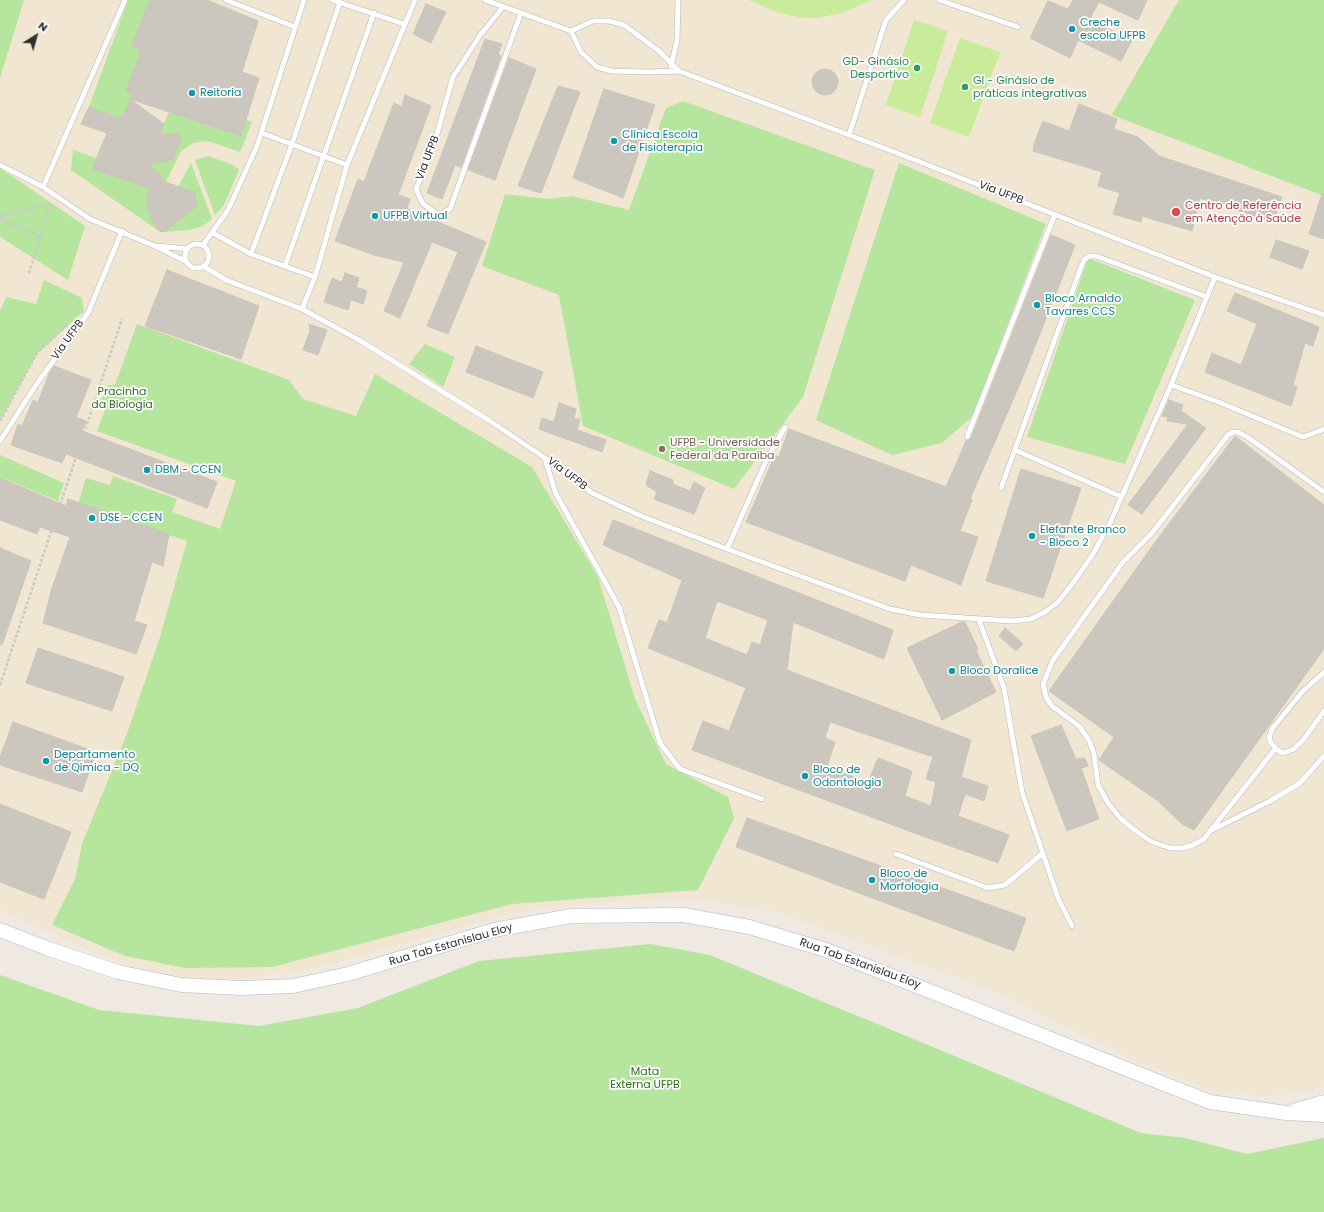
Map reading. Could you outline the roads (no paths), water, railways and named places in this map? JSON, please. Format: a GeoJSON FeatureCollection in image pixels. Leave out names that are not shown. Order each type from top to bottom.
{"type":"FeatureCollection","features":[{"type":"Feature","properties":{"kind":"street","name":"Rua Tab Estanislau Eloy"},"geometry":{"type":"LineString","coordinates":[[0,930],[49,949],[118,972],[181,985],[241,988],[293,986],[348,974],[494,930],[571,916],[684,915],[749,927],[826,950],[1210,1102],[1286,1113],[1324,1115]]}},
{"type":"Feature","properties":{"kind":"street","name":"Rua Tab Estanislau Eloy"},"geometry":{"type":"LineString","coordinates":[[1286,1113],[1324,1102]]}},
{"type":"Feature","properties":{"kind":"lane"},"geometry":{"type":"LineString","coordinates":[[43,187],[125,0]]}},
{"type":"Feature","properties":{"kind":"lane"},"geometry":{"type":"LineString","coordinates":[[226,0],[295,27]]}},
{"type":"Feature","properties":{"kind":"lane"},"geometry":{"type":"LineString","coordinates":[[203,245],[213,233],[235,196],[262,133],[304,0]]}},
{"type":"Feature","properties":{"kind":"lane"},"geometry":{"type":"LineString","coordinates":[[332,0],[404,24]]}},
{"type":"Feature","properties":{"kind":"lane"},"geometry":{"type":"LineString","coordinates":[[302,309],[315,277],[347,165],[415,0]]}},
{"type":"Feature","properties":{"kind":"lane"},"geometry":{"type":"LineString","coordinates":[[485,0],[571,31]]}},
{"type":"Feature","properties":{"kind":"lane"},"geometry":{"type":"LineString","coordinates":[[670,72],[677,41],[678,0]]}},
{"type":"Feature","properties":{"kind":"lane"},"geometry":{"type":"LineString","coordinates":[[849,135],[886,20],[904,0]]}},
{"type":"Feature","properties":{"kind":"lane"},"geometry":{"type":"LineString","coordinates":[[939,0],[1018,27]]}},
{"type":"Feature","properties":{"kind":"lane"},"geometry":{"type":"LineString","coordinates":[[250,254],[292,144],[340,2]]}},
{"type":"Feature","properties":{"kind":"lane","name":"Via UFPB"},"geometry":{"type":"LineString","coordinates":[[503,6],[481,34],[453,77],[435,141],[416,189],[423,204],[439,215],[450,209],[521,13]]}},
{"type":"Feature","properties":{"kind":"lane"},"geometry":{"type":"LineString","coordinates":[[284,266],[374,13]]}},
{"type":"Feature","properties":{"kind":"lane","name":"Via UFPB"},"geometry":{"type":"LineString","coordinates":[[679,71],[611,71],[597,67],[581,52],[571,31],[593,21],[609,21],[624,25],[659,50],[679,71],[1055,214],[1215,277],[1324,316]]}},
{"type":"Feature","properties":{"kind":"lane"},"geometry":{"type":"LineString","coordinates":[[262,133],[347,165]]}},
{"type":"Feature","properties":{"kind":"lane"},"geometry":{"type":"LineString","coordinates":[[0,165],[43,187],[90,219],[155,246],[187,262],[193,267],[203,266],[209,256],[207,248],[203,245],[193,244],[187,249],[185,257],[187,262]]}},
{"type":"Feature","properties":{"kind":"lane"},"geometry":{"type":"LineString","coordinates":[[967,438],[1055,214]]}},
{"type":"Feature","properties":{"kind":"lane","name":"Via UFPB"},"geometry":{"type":"LineString","coordinates":[[0,441],[36,385],[88,313],[122,231]]}},
{"type":"Feature","properties":{"kind":"lane"},"geometry":{"type":"LineString","coordinates":[[213,233],[250,254],[315,277]]}},
{"type":"Feature","properties":{"kind":"lane"},"geometry":{"type":"LineString","coordinates":[[155,246],[187,249]]}},
{"type":"Feature","properties":{"kind":"lane"},"geometry":{"type":"LineString","coordinates":[[1001,488],[1084,260],[1089,256],[1096,256],[1207,297]]}},
{"type":"Feature","properties":{"kind":"lane","name":"Via UFPB"},"geometry":{"type":"LineString","coordinates":[[203,266],[226,280],[302,309],[372,348],[490,421],[545,458],[592,493],[641,516],[890,609],[920,615],[978,620],[1012,621],[1031,619],[1046,612],[1058,602],[1093,554],[1122,497],[1172,385],[1215,277]]}},
{"type":"Feature","properties":{"kind":"lane"},"geometry":{"type":"LineString","coordinates":[[1172,385],[1216,401],[1303,437],[1324,429]]}},
{"type":"Feature","properties":{"kind":"lane"},"geometry":{"type":"LineString","coordinates":[[727,549],[766,460],[785,427]]}},
{"type":"Feature","properties":{"kind":"lane"},"geometry":{"type":"LineString","coordinates":[[1275,749],[1204,839],[1183,848],[1170,848],[1152,842],[1121,819],[1108,803],[1098,785],[1094,754],[1090,740],[1079,726],[1061,714],[1046,698],[1043,691],[1045,677],[1053,660],[1123,562],[1152,534],[1228,435],[1233,432],[1238,432],[1324,492]]}},
{"type":"Feature","properties":{"kind":"lane"},"geometry":{"type":"LineString","coordinates":[[1015,450],[1122,497]]}},
{"type":"Feature","properties":{"kind":"lane"},"geometry":{"type":"LineString","coordinates":[[545,458],[556,494],[619,607],[660,743],[680,769],[762,799]]}},
{"type":"Feature","properties":{"kind":"lane"},"geometry":{"type":"LineString","coordinates":[[978,620],[1004,688],[1022,792],[1058,898],[1072,926]]}},
{"type":"Feature","properties":{"kind":"lane"},"geometry":{"type":"LineString","coordinates":[[1324,672],[1302,692],[1272,729],[1269,738],[1275,749],[1284,752],[1299,746],[1324,711]]}},
{"type":"Feature","properties":{"kind":"lane"},"geometry":{"type":"LineString","coordinates":[[1210,831],[1270,801],[1300,783],[1324,756]]}},
{"type":"Feature","properties":{"kind":"lane"},"geometry":{"type":"LineString","coordinates":[[896,854],[988,888],[1006,885],[1043,853]]}},
{"type":"Feature","properties":{"kind":"place","name":"Creche escola UFPB"},"geometry":{"type":"Point","coordinates":[1072,29]}},
{"type":"Feature","properties":{"kind":"place","name":"GD- Ginásio Desportivo"},"geometry":{"type":"Point","coordinates":[917,68]}},
{"type":"Feature","properties":{"kind":"place","name":"GI - Ginásio de práticas integrativas"},"geometry":{"type":"Point","coordinates":[965,87]}},
{"type":"Feature","properties":{"kind":"place","name":"Reitoria"},"geometry":{"type":"Point","coordinates":[192,93]}},
{"type":"Feature","properties":{"kind":"place","name":"Clínica Escola de Fisioterapia"},"geometry":{"type":"Point","coordinates":[614,141]}},
{"type":"Feature","properties":{"kind":"place","name":"Centro de Referência em Atenção à Saúde"},"geometry":{"type":"Point","coordinates":[1176,212]}},
{"type":"Feature","properties":{"kind":"place","name":"UFPB Virtual"},"geometry":{"type":"Point","coordinates":[375,216]}},
{"type":"Feature","properties":{"kind":"place","name":"Bloco Arnaldo Tavares CCS"},"geometry":{"type":"Point","coordinates":[1037,305]}},
{"type":"Feature","properties":{"kind":"place","name":"UFPB - Universidade Federal da Paraíba"},"geometry":{"type":"Point","coordinates":[662,449]}},
{"type":"Feature","properties":{"kind":"place","name":"DBM - CCEN"},"geometry":{"type":"Point","coordinates":[147,470]}},
{"type":"Feature","properties":{"kind":"place","name":"DSE - CCEN"},"geometry":{"type":"Point","coordinates":[92,518]}},
{"type":"Feature","properties":{"kind":"place","name":"Elefante Branco - Bloco 2"},"geometry":{"type":"Point","coordinates":[1032,536]}},
{"type":"Feature","properties":{"kind":"place","name":"Bloco Doralice"},"geometry":{"type":"Point","coordinates":[952,671]}},
{"type":"Feature","properties":{"kind":"place","name":"Departamento de Qímica - DQ"},"geometry":{"type":"Point","coordinates":[46,761]}},
{"type":"Feature","properties":{"kind":"place","name":"Bloco de Odontologia"},"geometry":{"type":"Point","coordinates":[805,776]}},
{"type":"Feature","properties":{"kind":"place","name":"Bloco de Morfologia"},"geometry":{"type":"Point","coordinates":[872,880]}},
{"type":"Feature","properties":{"kind":"park label","name":"Pracinha da Biologia"},"geometry":{"type":"Point","coordinates":[122,398]}},
{"type":"Feature","properties":{"kind":"park label","name":"Mata Externa UFPB"},"geometry":{"type":"Point","coordinates":[645,1078]}}]}
